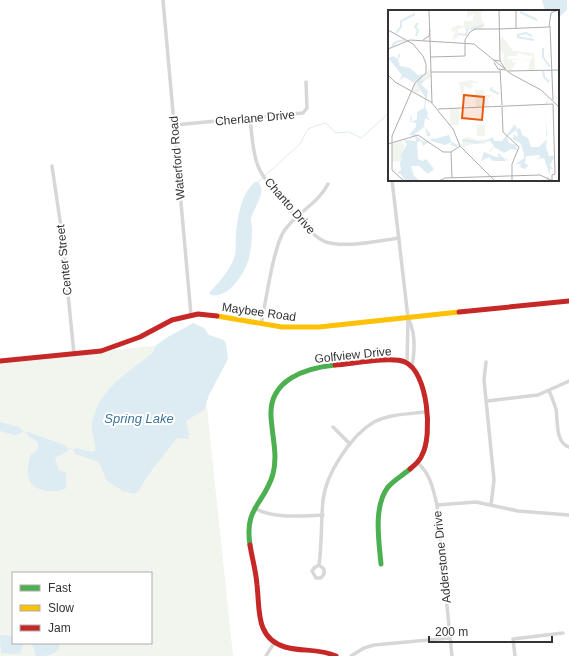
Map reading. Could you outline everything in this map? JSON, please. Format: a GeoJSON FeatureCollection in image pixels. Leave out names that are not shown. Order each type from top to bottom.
{"type":"FeatureCollection","features":[{"type":"Feature","properties":{"kind":"street","name":"Waterford Road"},"geometry":{"type":"LineString","coordinates":[[163,0],[191,315]]}},
{"type":"Feature","properties":{"kind":"street","name":"Cherlane Drive"},"geometry":{"type":"LineString","coordinates":[[174,125],[303,113],[307,108],[306,82]]}},
{"type":"Feature","properties":{"kind":"street","name":"Chanto Drive"},"geometry":{"type":"LineString","coordinates":[[250,118],[252,141],[258,168],[314,236],[334,244],[398,238]]}},
{"type":"Feature","properties":{"kind":"street","name":"Center Street"},"geometry":{"type":"LineString","coordinates":[[52,166],[62,234],[74,354]]}},
{"type":"Feature","properties":{"kind":"street"},"geometry":{"type":"LineString","coordinates":[[381,564],[380,514],[382,498],[394,481],[418,462],[423,455],[427,438],[426,412],[422,383],[419,375],[409,364],[408,318],[392,181]]}},
{"type":"Feature","properties":{"kind":"street"},"geometry":{"type":"LineString","coordinates":[[262,324],[279,243],[283,232],[297,217],[320,198],[328,184]]}},
{"type":"Feature","properties":{"kind":"street","name":"Maybee Road"},"geometry":{"type":"LineString","coordinates":[[0,361],[101,351],[125,344],[172,320],[191,315],[206,314],[282,327],[319,327],[569,301]]}},
{"type":"Feature","properties":{"kind":"street"},"geometry":{"type":"LineString","coordinates":[[408,318],[413,328],[414,347],[409,364]]}},
{"type":"Feature","properties":{"kind":"street"},"geometry":{"type":"LineString","coordinates":[[408,348],[414,347]]}},
{"type":"Feature","properties":{"kind":"street","name":"Golfview Drive"},"geometry":{"type":"LineString","coordinates":[[274,643],[266,634],[259,617],[258,591],[250,553],[248,528],[254,508],[264,494],[276,459],[271,412],[277,392],[283,384],[299,373],[321,367],[392,360],[409,364]]}},
{"type":"Feature","properties":{"kind":"street"},"geometry":{"type":"LineString","coordinates":[[486,362],[484,380],[494,480],[491,505]]}},
{"type":"Feature","properties":{"kind":"street"},"geometry":{"type":"LineString","coordinates":[[486,402],[538,395],[569,381]]}},
{"type":"Feature","properties":{"kind":"street"},"geometry":{"type":"LineString","coordinates":[[549,390],[556,410],[560,438],[562,443],[569,446]]}},
{"type":"Feature","properties":{"kind":"street"},"geometry":{"type":"LineString","coordinates":[[319,565],[323,500],[328,479],[334,466],[350,444],[373,423],[387,418],[426,412]]}},
{"type":"Feature","properties":{"kind":"street"},"geometry":{"type":"LineString","coordinates":[[333,427],[350,444]]}},
{"type":"Feature","properties":{"kind":"street","name":"Adderstone Drive"},"geometry":{"type":"LineString","coordinates":[[418,462],[432,482],[437,505],[452,656]]}},
{"type":"Feature","properties":{"kind":"street"},"geometry":{"type":"LineString","coordinates":[[437,505],[468,501],[518,511],[569,515]]}},
{"type":"Feature","properties":{"kind":"street"},"geometry":{"type":"LineString","coordinates":[[254,508],[264,514],[279,516],[323,514]]}},
{"type":"Feature","properties":{"kind":"street"},"geometry":{"type":"LineString","coordinates":[[515,656],[513,639],[563,633]]}},
{"type":"Feature","properties":{"kind":"street"},"geometry":{"type":"LineString","coordinates":[[351,656],[364,648],[374,645],[450,638]]}},
{"type":"Feature","properties":{"kind":"street"},"geometry":{"type":"LineString","coordinates":[[266,656],[274,643],[293,650],[323,651],[336,656]]}},
{"type":"Feature","properties":{"kind":"shaded area"},"geometry":{"type":"Polygon","coordinates":[[[200,341],[233,656],[0,656],[0,362],[200,341]]]}},
{"type":"Feature","properties":{"kind":"water"},"geometry":{"type":"Polygon","coordinates":[[[542,0],[567,0],[567,10],[559,17],[559,10],[545,10],[542,0]]]}},
{"type":"Feature","properties":{"kind":"water"},"geometry":{"type":"Polygon","coordinates":[[[255,182],[258,182],[261,186],[261,195],[251,219],[251,245],[247,264],[240,278],[235,284],[224,293],[211,295],[209,293],[226,273],[234,258],[238,220],[243,199],[250,187],[255,182]]]}},
{"type":"Feature","properties":{"kind":"water","name":"Spring Lake"},"geometry":{"type":"Polygon","coordinates":[[[193,323],[204,328],[209,335],[224,340],[228,359],[209,395],[204,410],[186,421],[189,435],[188,439],[177,438],[148,475],[138,492],[133,494],[125,491],[123,493],[123,491],[107,481],[99,462],[75,454],[74,450],[77,448],[91,452],[95,451],[92,423],[96,411],[107,392],[122,377],[150,355],[157,344],[193,323]]]}},
{"type":"Feature","properties":{"kind":"water"},"geometry":{"type":"Polygon","coordinates":[[[0,422],[21,428],[22,433],[15,435],[0,431],[0,422]]]}},
{"type":"Feature","properties":{"kind":"water"},"geometry":{"type":"Polygon","coordinates":[[[28,432],[67,446],[68,451],[55,458],[58,469],[66,473],[66,488],[57,491],[45,491],[35,487],[31,483],[28,473],[30,456],[37,450],[38,442],[28,436],[28,432]]]}},
{"type":"Feature","properties":{"kind":"water"},"geometry":{"type":"Polygon","coordinates":[[[0,635],[12,636],[12,644],[24,644],[20,654],[1,653],[0,635]]]}},
{"type":"Feature","properties":{"kind":"water"},"geometry":{"type":"Polygon","coordinates":[[[30,644],[60,644],[57,651],[54,653],[36,656],[33,646],[30,644]]]}},
{"type":"Feature","properties":{"kind":"waterway"},"geometry":{"type":"LineString","coordinates":[[258,182],[300,144],[308,129],[326,123],[336,133],[349,132],[361,138],[388,114]]}},
{"type":"Feature","properties":{"kind":"waterway"},"geometry":{"type":"LineString","coordinates":[[21,430],[27,433]]}},
{"type":"Feature","properties":{"kind":"waterway"},"geometry":{"type":"LineString","coordinates":[[68,448],[74,450]]}},
{"type":"Feature","properties":{"kind":"traffic: fast"},"geometry":{"type":"LineString","coordinates":[[250,545],[249,532],[252,514],[265,493],[273,474],[275,452],[271,416],[272,404],[276,393],[282,385],[301,373],[312,369],[335,365]]}},
{"type":"Feature","properties":{"kind":"traffic: fast"},"geometry":{"type":"LineString","coordinates":[[381,564],[378,535],[380,504],[388,487],[410,469]]}},
{"type":"Feature","properties":{"kind":"traffic: slow"},"geometry":{"type":"LineString","coordinates":[[217,316],[282,327],[319,327],[459,312]]}},
{"type":"Feature","properties":{"kind":"traffic: jam"},"geometry":{"type":"LineString","coordinates":[[459,312],[569,301]]}},
{"type":"Feature","properties":{"kind":"traffic: jam"},"geometry":{"type":"LineString","coordinates":[[0,361],[101,351],[140,337],[172,320],[198,314],[217,316]]}},
{"type":"Feature","properties":{"kind":"traffic: jam"},"geometry":{"type":"LineString","coordinates":[[335,365],[399,360],[405,362],[413,368],[419,378],[423,391],[428,419],[425,446],[421,457],[410,469]]}},
{"type":"Feature","properties":{"kind":"traffic: jam"},"geometry":{"type":"LineString","coordinates":[[250,545],[256,580],[259,613],[261,622],[268,637],[275,643],[285,647],[323,652],[336,656]]}}]}
